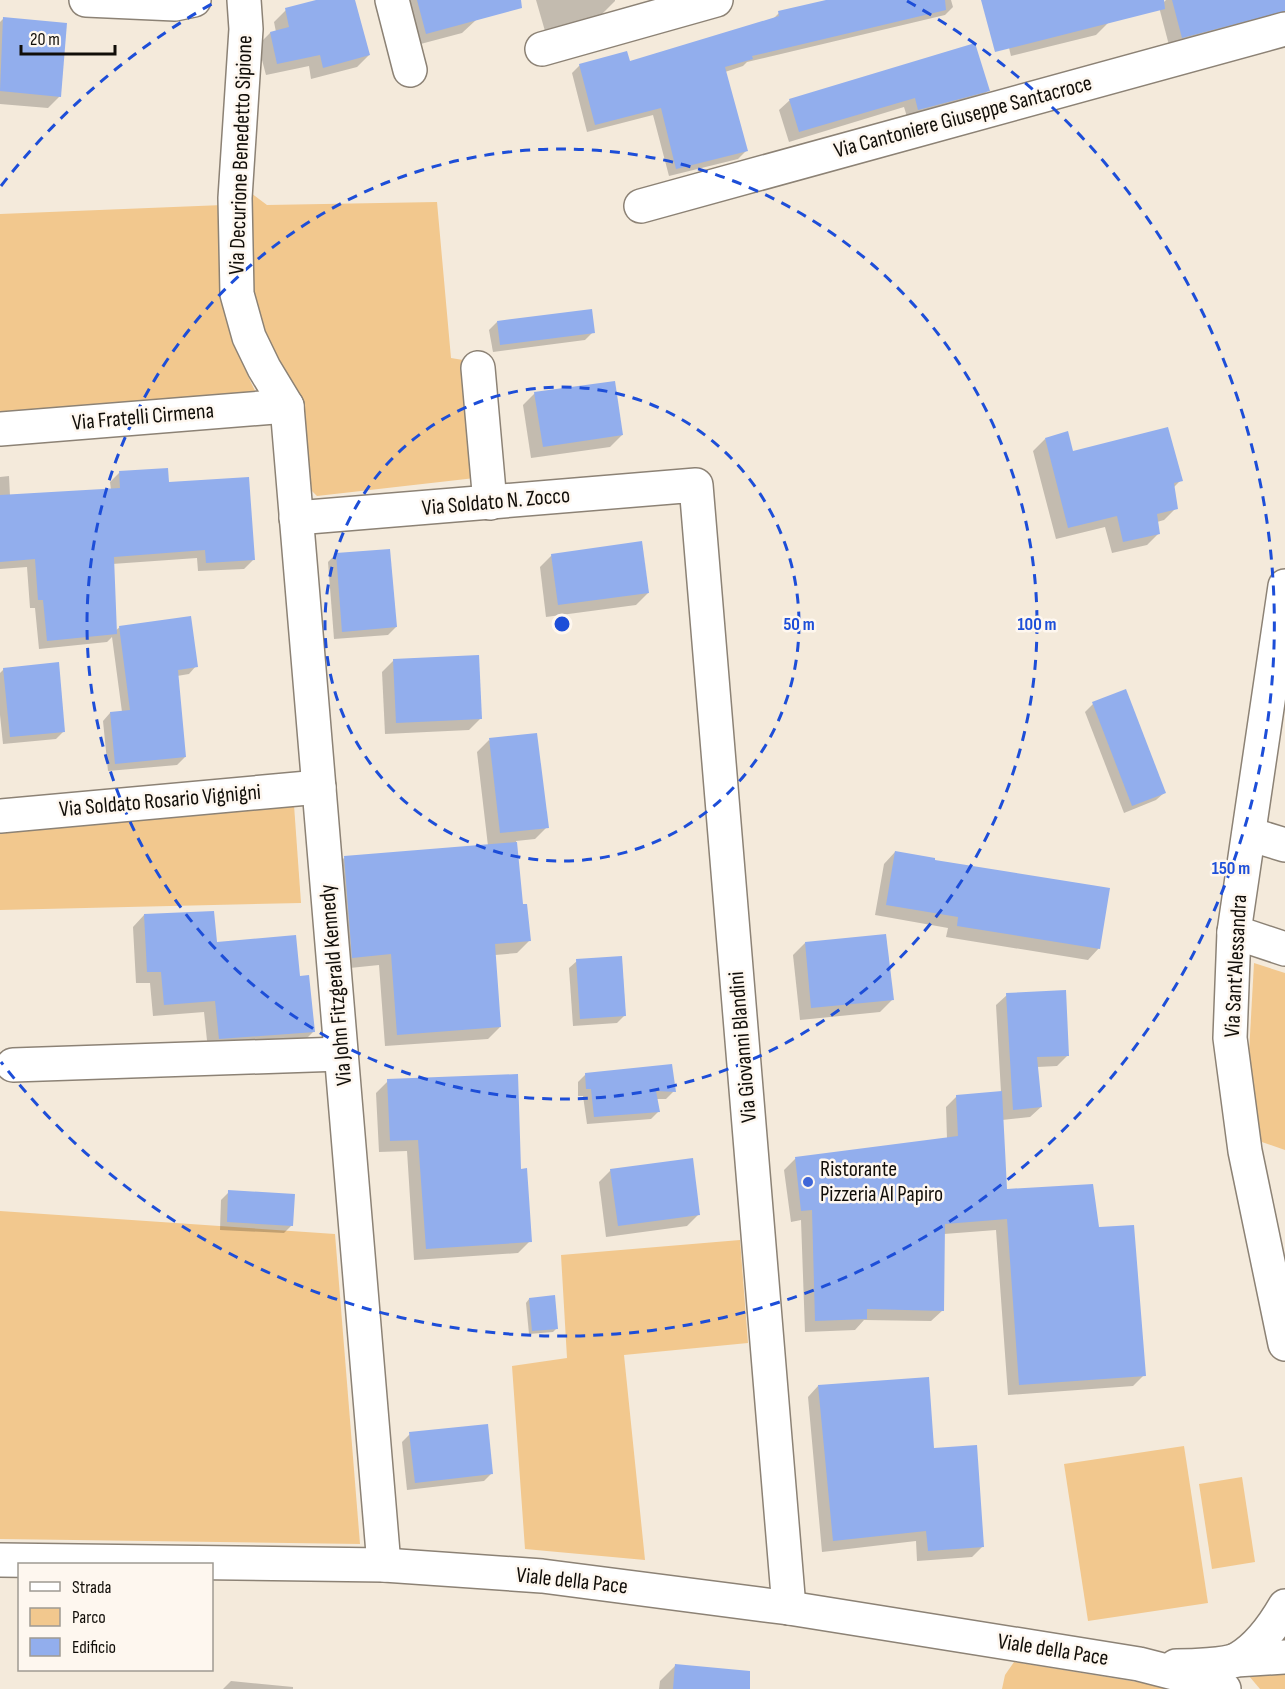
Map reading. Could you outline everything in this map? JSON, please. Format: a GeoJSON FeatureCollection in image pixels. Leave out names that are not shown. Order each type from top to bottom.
{"type":"FeatureCollection","features":[{"type":"Feature","properties":{"kind":"street"},"geometry":{"type":"LineString","coordinates":[[86,0],[174,4],[194,0]]}},
{"type":"Feature","properties":{"kind":"street","name":"Via Decurione Benedetto Sipione"},"geometry":{"type":"LineString","coordinates":[[244,0],[246,29],[235,198],[237,294],[249,337],[264,368],[287,406]]}},
{"type":"Feature","properties":{"kind":"street"},"geometry":{"type":"LineString","coordinates":[[392,0],[410,70]]}},
{"type":"Feature","properties":{"kind":"street"},"geometry":{"type":"LineString","coordinates":[[542,49],[716,0]]}},
{"type":"Feature","properties":{"kind":"street","name":"Via Cantoniere Giuseppe Santacroce"},"geometry":{"type":"LineString","coordinates":[[640,206],[1285,29]]}},
{"type":"Feature","properties":{"kind":"street"},"geometry":{"type":"LineString","coordinates":[[478,368],[490,503]]}},
{"type":"Feature","properties":{"kind":"street","name":"Via Fratelli Cirmena"},"geometry":{"type":"LineString","coordinates":[[0,429],[287,406]]}},
{"type":"Feature","properties":{"kind":"street","name":"Via John Fitzgerald Kennedy"},"geometry":{"type":"LineString","coordinates":[[287,406],[384,1565]]}},
{"type":"Feature","properties":{"kind":"street","name":"Via Soldato N. Zocco"},"geometry":{"type":"LineString","coordinates":[[296,518],[696,485]]}},
{"type":"Feature","properties":{"kind":"street","name":"Via Giovanni Blandini"},"geometry":{"type":"LineString","coordinates":[[696,485],[789,1608]]}},
{"type":"Feature","properties":{"kind":"street","name":"Via Sant'Alessandra"},"geometry":{"type":"LineString","coordinates":[[1285,586],[1274,736],[1249,834],[1234,932],[1230,1038],[1245,1151],[1285,1344]]}},
{"type":"Feature","properties":{"kind":"street","name":"Via Soldato Rosario Vignigni"},"geometry":{"type":"LineString","coordinates":[[0,816],[319,787]]}},
{"type":"Feature","properties":{"kind":"street"},"geometry":{"type":"LineString","coordinates":[[1249,834],[1285,845]]}},
{"type":"Feature","properties":{"kind":"street"},"geometry":{"type":"LineString","coordinates":[[1234,932],[1285,949]]}},
{"type":"Feature","properties":{"kind":"street"},"geometry":{"type":"LineString","coordinates":[[13,1065],[341,1054]]}},
{"type":"Feature","properties":{"kind":"street","name":"Viale della Pace"},"geometry":{"type":"LineString","coordinates":[[0,1560],[384,1565],[542,1576],[789,1608],[1139,1664],[1194,1667],[1230,1674],[1285,1657]]}},
{"type":"Feature","properties":{"kind":"street"},"geometry":{"type":"LineString","coordinates":[[1230,1674],[1272,1628],[1285,1606]]}},
{"type":"Feature","properties":{"kind":"green space"},"geometry":{"type":"Polygon","coordinates":[[[243,187],[267,205],[437,202],[451,358],[463,360],[475,478],[317,496],[308,487],[251,293],[243,187]]]}},
{"type":"Feature","properties":{"kind":"green space"},"geometry":{"type":"Polygon","coordinates":[[[223,205],[219,265],[223,299],[231,333],[258,397],[0,416],[0,214],[223,205]]]}},
{"type":"Feature","properties":{"kind":"green space"},"geometry":{"type":"Polygon","coordinates":[[[294,805],[301,903],[0,910],[0,826],[294,805]]]}},
{"type":"Feature","properties":{"kind":"green space"},"geometry":{"type":"Polygon","coordinates":[[[1254,963],[1285,973],[1285,1150],[1259,1141],[1248,1071],[1254,963]]]}},
{"type":"Feature","properties":{"kind":"green space"},"geometry":{"type":"Polygon","coordinates":[[[0,1211],[335,1234],[360,1544],[0,1539],[0,1211]]]}},
{"type":"Feature","properties":{"kind":"green space"},"geometry":{"type":"Polygon","coordinates":[[[740,1240],[748,1343],[624,1355],[645,1560],[525,1549],[512,1366],[567,1358],[561,1255],[740,1240]]]}},
{"type":"Feature","properties":{"kind":"green space"},"geometry":{"type":"Polygon","coordinates":[[[1184,1446],[1208,1603],[1088,1621],[1064,1464],[1184,1446]]]}},
{"type":"Feature","properties":{"kind":"green space"},"geometry":{"type":"Polygon","coordinates":[[[1242,1477],[1255,1562],[1212,1569],[1199,1484],[1242,1477]]]}},
{"type":"Feature","properties":{"kind":"green space"},"geometry":{"type":"Polygon","coordinates":[[[1014,1662],[1156,1685],[1167,1689],[1002,1689],[1005,1675],[1014,1662]]]}},
{"type":"Feature","properties":{"kind":"green space"},"geometry":{"type":"Polygon","coordinates":[[[1285,1672],[1285,1689],[1260,1689],[1249,1676],[1285,1672]]]}},
{"type":"Feature","properties":{"kind":"building"},"geometry":{"type":"Polygon","coordinates":[[[316,0],[355,0],[370,55],[323,68],[320,55],[277,64],[270,32],[289,27],[285,8],[316,0]]]}},
{"type":"Feature","properties":{"kind":"building"},"geometry":{"type":"Polygon","coordinates":[[[417,0],[521,0],[522,8],[426,34],[417,0]]]}},
{"type":"Feature","properties":{"kind":"building"},"geometry":{"type":"Polygon","coordinates":[[[826,0],[945,0],[946,10],[752,56],[753,59],[725,67],[748,151],[676,169],[661,108],[595,125],[579,64],[627,51],[630,61],[779,16],[778,11],[826,0]]]}},
{"type":"Feature","properties":{"kind":"building"},"geometry":{"type":"Polygon","coordinates":[[[981,0],[1164,0],[1165,9],[995,52],[981,0]]]}},
{"type":"Feature","properties":{"kind":"building"},"geometry":{"type":"Polygon","coordinates":[[[1172,0],[1285,0],[1285,11],[1182,38],[1172,0]]]}},
{"type":"Feature","properties":{"kind":"building"},"geometry":{"type":"Polygon","coordinates":[[[3,17],[67,23],[61,97],[0,91],[3,17]]]}},
{"type":"Feature","properties":{"kind":"building"},"geometry":{"type":"Polygon","coordinates":[[[975,43],[990,91],[918,110],[915,98],[799,132],[789,99],[975,43]]]}},
{"type":"Feature","properties":{"kind":"building"},"geometry":{"type":"Polygon","coordinates":[[[592,309],[595,333],[500,345],[497,321],[592,309]]]}},
{"type":"Feature","properties":{"kind":"building"},"geometry":{"type":"Polygon","coordinates":[[[615,381],[623,435],[543,447],[534,392],[615,381]]]}},
{"type":"Feature","properties":{"kind":"building"},"geometry":{"type":"Polygon","coordinates":[[[1168,427],[1183,481],[1174,483],[1178,509],[1157,514],[1160,534],[1123,542],[1117,516],[1068,528],[1045,438],[1068,431],[1073,451],[1168,427]]]}},
{"type":"Feature","properties":{"kind":"building"},"geometry":{"type":"Polygon","coordinates":[[[168,468],[169,482],[249,477],[255,560],[206,563],[205,550],[114,557],[117,634],[47,641],[43,600],[38,600],[35,559],[0,562],[0,495],[120,488],[119,471],[168,468]]]}},
{"type":"Feature","properties":{"kind":"building"},"geometry":{"type":"Polygon","coordinates":[[[642,541],[649,593],[558,605],[551,554],[642,541]]]}},
{"type":"Feature","properties":{"kind":"building"},"geometry":{"type":"Polygon","coordinates":[[[390,549],[397,627],[342,632],[336,553],[390,549]]]}},
{"type":"Feature","properties":{"kind":"building"},"geometry":{"type":"Polygon","coordinates":[[[191,616],[198,667],[178,670],[186,757],[115,764],[110,712],[130,710],[119,626],[191,616]]]}},
{"type":"Feature","properties":{"kind":"building"},"geometry":{"type":"Polygon","coordinates":[[[479,655],[482,719],[396,723],[393,659],[479,655]]]}},
{"type":"Feature","properties":{"kind":"building"},"geometry":{"type":"Polygon","coordinates":[[[59,662],[65,732],[10,737],[3,668],[59,662]]]}},
{"type":"Feature","properties":{"kind":"building"},"geometry":{"type":"Polygon","coordinates":[[[1126,689],[1166,793],[1132,806],[1092,702],[1126,689]]]}},
{"type":"Feature","properties":{"kind":"building"},"geometry":{"type":"Polygon","coordinates":[[[537,733],[549,828],[500,833],[489,738],[537,733]]]}},
{"type":"Feature","properties":{"kind":"building"},"geometry":{"type":"Polygon","coordinates":[[[517,842],[523,904],[527,904],[531,941],[495,944],[501,1027],[397,1035],[391,954],[352,958],[344,856],[517,842]]]}},
{"type":"Feature","properties":{"kind":"building"},"geometry":{"type":"Polygon","coordinates":[[[895,851],[935,858],[935,860],[1110,888],[1100,949],[957,926],[958,917],[886,905],[895,851]]]}},
{"type":"Feature","properties":{"kind":"building"},"geometry":{"type":"Polygon","coordinates":[[[214,911],[217,942],[296,935],[300,976],[309,975],[315,1032],[219,1039],[215,1001],[164,1005],[161,972],[147,972],[144,914],[214,911]]]}},
{"type":"Feature","properties":{"kind":"building"},"geometry":{"type":"Polygon","coordinates":[[[886,934],[894,1000],[811,1008],[805,942],[886,934]]]}},
{"type":"Feature","properties":{"kind":"building"},"geometry":{"type":"Polygon","coordinates":[[[622,956],[626,1016],[580,1019],[576,959],[622,956]]]}},
{"type":"Feature","properties":{"kind":"building"},"geometry":{"type":"Polygon","coordinates":[[[1066,990],[1069,1056],[1037,1057],[1042,1107],[1013,1110],[1006,993],[1066,990]]]}},
{"type":"Feature","properties":{"kind":"building"},"geometry":{"type":"Polygon","coordinates":[[[672,1064],[676,1092],[656,1091],[660,1112],[594,1117],[591,1089],[586,1089],[585,1073],[672,1064]]]}},
{"type":"Feature","properties":{"kind":"building"},"geometry":{"type":"Polygon","coordinates":[[[518,1074],[521,1169],[527,1168],[532,1242],[426,1249],[418,1140],[390,1141],[387,1079],[518,1074]]]}},
{"type":"Feature","properties":{"kind":"building"},"geometry":{"type":"Polygon","coordinates":[[[1002,1091],[1007,1189],[1093,1184],[1099,1227],[1134,1225],[1146,1376],[1019,1385],[1007,1219],[945,1224],[944,1311],[867,1309],[867,1319],[815,1321],[812,1210],[801,1211],[795,1157],[958,1136],[956,1095],[1002,1091]]]}},
{"type":"Feature","properties":{"kind":"building"},"geometry":{"type":"Polygon","coordinates":[[[693,1158],[700,1215],[618,1226],[610,1169],[693,1158]]]}},
{"type":"Feature","properties":{"kind":"building"},"geometry":{"type":"Polygon","coordinates":[[[228,1190],[295,1194],[293,1226],[227,1222],[228,1190]]]}},
{"type":"Feature","properties":{"kind":"building"},"geometry":{"type":"Polygon","coordinates":[[[555,1295],[558,1329],[532,1331],[529,1298],[555,1295]]]}},
{"type":"Feature","properties":{"kind":"building"},"geometry":{"type":"Polygon","coordinates":[[[929,1377],[934,1448],[977,1445],[984,1547],[928,1551],[926,1531],[833,1541],[818,1385],[929,1377]]]}},
{"type":"Feature","properties":{"kind":"building"},"geometry":{"type":"Polygon","coordinates":[[[488,1424],[493,1474],[415,1483],[409,1432],[488,1424]]]}},
{"type":"Feature","properties":{"kind":"building"},"geometry":{"type":"Polygon","coordinates":[[[675,1664],[750,1671],[750,1689],[673,1689],[675,1664]]]}},
{"type":"Feature","properties":{"kind":"place","name":"Ristorante Pizzeria Al Papiro"},"geometry":{"type":"Point","coordinates":[808,1182]}}]}
